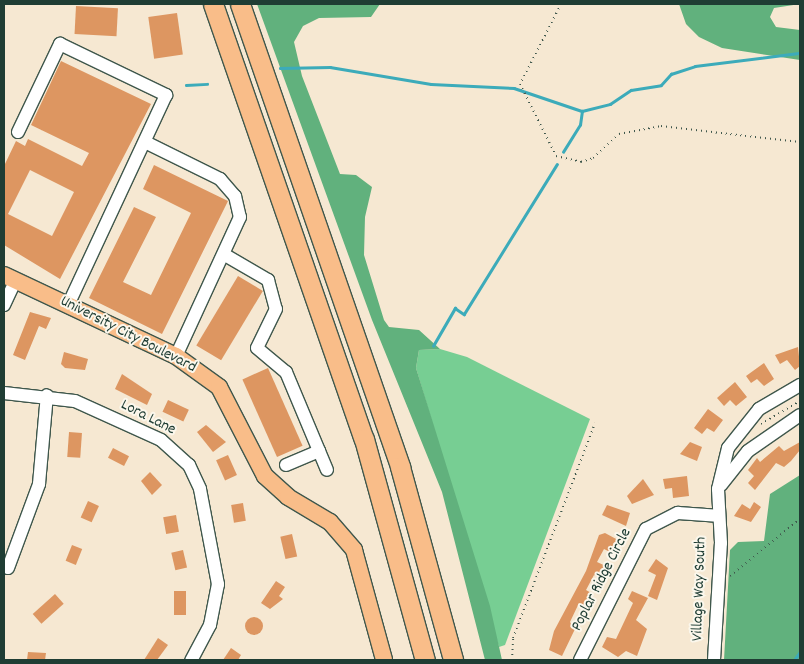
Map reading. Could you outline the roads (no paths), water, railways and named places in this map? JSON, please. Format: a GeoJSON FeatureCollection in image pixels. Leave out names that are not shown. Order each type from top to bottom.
{"type":"FeatureCollection","features":[{"type":"Feature","properties":{"kind":"highway"},"geometry":{"type":"LineString","coordinates":[[213,4],[374,471],[425,660]]}},
{"type":"Feature","properties":{"kind":"highway"},"geometry":{"type":"LineString","coordinates":[[240,4],[400,467],[453,660]]}},
{"type":"Feature","properties":{"kind":"main road","name":"University City Boulevard"},"geometry":{"type":"LineString","coordinates":[[10,278],[176,356],[204,373],[225,396],[270,481],[288,498],[330,522],[354,550],[384,660]]}},
{"type":"Feature","properties":{"kind":"street"},"geometry":{"type":"LineString","coordinates":[[18,132],[60,44],[166,94],[68,305]]}},
{"type":"Feature","properties":{"kind":"street"},"geometry":{"type":"LineString","coordinates":[[145,142],[230,188],[240,222],[176,356]]}},
{"type":"Feature","properties":{"kind":"street"},"geometry":{"type":"LineString","coordinates":[[225,255],[268,280],[276,309],[257,348],[286,372],[327,470]]}},
{"type":"Feature","properties":{"kind":"street"},"geometry":{"type":"LineString","coordinates":[[4,304],[10,278]]}},
{"type":"Feature","properties":{"kind":"street","name":"Village Way South"},"geometry":{"type":"LineString","coordinates":[[714,660],[718,579],[718,489],[736,433],[759,409],[800,384]]}},
{"type":"Feature","properties":{"kind":"street","name":"Lora Lane"},"geometry":{"type":"LineString","coordinates":[[4,392],[47,395],[114,418],[177,452],[200,488],[217,576],[210,625],[191,660]]}},
{"type":"Feature","properties":{"kind":"street"},"geometry":{"type":"LineString","coordinates":[[8,568],[39,484],[47,395]]}},
{"type":"Feature","properties":{"kind":"street"},"geometry":{"type":"LineString","coordinates":[[718,489],[748,451],[800,415]]}},
{"type":"Feature","properties":{"kind":"street"},"geometry":{"type":"LineString","coordinates":[[286,465],[319,451]]}},
{"type":"Feature","properties":{"kind":"street","name":"Poplar Ridge Circle"},"geometry":{"type":"LineString","coordinates":[[580,660],[646,529],[678,512],[717,516]]}},
{"type":"Feature","properties":{"kind":"waterway"},"geometry":{"type":"LineString","coordinates":[[280,68],[330,67],[431,84],[514,88],[582,111],[610,104],[631,90],[661,85],[671,74],[695,66],[800,53]]}},
{"type":"Feature","properties":{"kind":"waterway"},"geometry":{"type":"LineString","coordinates":[[186,85],[207,84]]}},
{"type":"Feature","properties":{"kind":"waterway"},"geometry":{"type":"LineString","coordinates":[[563,152],[580,125],[582,111]]}},
{"type":"Feature","properties":{"kind":"waterway"},"geometry":{"type":"LineString","coordinates":[[433,346],[455,308],[464,314],[557,164]]}},
{"type":"Feature","properties":{"kind":"waterway"},"geometry":{"type":"LineString","coordinates":[[794,660],[800,652]]}}]}
